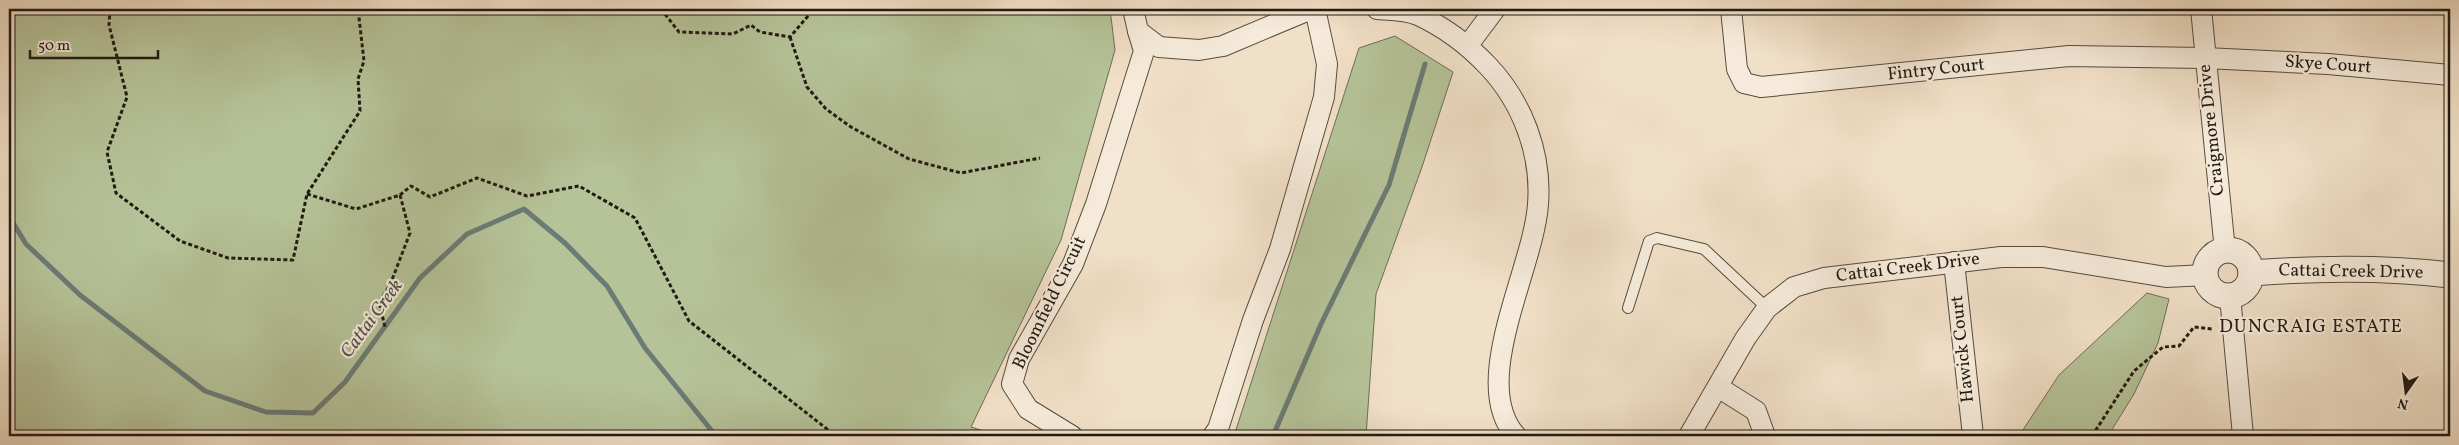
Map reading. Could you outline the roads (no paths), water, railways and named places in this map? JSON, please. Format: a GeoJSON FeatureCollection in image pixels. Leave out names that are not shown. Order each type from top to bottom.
{"type":"FeatureCollection","features":[{"type":"Feature","properties":{"kind":"street"},"geometry":{"type":"LineString","coordinates":[[1133,9],[1138,31],[1159,47],[1199,50],[1223,46],[1313,9],[1327,64],[1324,97],[1280,249],[1253,320],[1218,429],[1213,436]]}},
{"type":"Feature","properties":{"kind":"street"},"geometry":{"type":"LineString","coordinates":[[1377,9],[1416,14],[1468,45],[1502,80],[1527,125],[1536,163],[1539,203],[1533,239],[1498,371],[1498,399],[1510,430],[1516,436]]}},
{"type":"Feature","properties":{"kind":"street"},"geometry":{"type":"LineString","coordinates":[[1468,45],[1495,9]]}},
{"type":"Feature","properties":{"kind":"street","name":"Fintry Court"},"geometry":{"type":"LineString","coordinates":[[1731,9],[1737,69],[1744,83],[1761,87],[2069,56],[2205,58]]}},
{"type":"Feature","properties":{"kind":"street","name":"Craigmore Drive"},"geometry":{"type":"LineString","coordinates":[[2201,9],[2225,251]]}},
{"type":"Feature","properties":{"kind":"street","name":"Bloomfield Circuit"},"geometry":{"type":"LineString","coordinates":[[1072,436],[1028,410],[1012,384],[1019,359],[1072,264],[1096,204],[1144,51],[1138,31]]}},
{"type":"Feature","properties":{"kind":"street","name":"Skye Court"},"geometry":{"type":"LineString","coordinates":[[2205,58],[2328,64],[2450,75]]}},
{"type":"Feature","properties":{"kind":"street"},"geometry":{"type":"LineString","coordinates":[[2225,251],[2239,253],[2246,258],[2251,273],[2250,283],[2245,290],[2230,296],[2219,295],[2211,289],[2206,275],[2208,263],[2213,256],[2225,251]]}},
{"type":"Feature","properties":{"kind":"street","name":"Cattai Creek Drive"},"geometry":{"type":"LineString","coordinates":[[1689,436],[1745,339],[1767,308],[1794,287],[1824,278],[2001,257],[2043,257],[2166,277],[2206,275]]}},
{"type":"Feature","properties":{"kind":"street","name":"Hawick Court"},"geometry":{"type":"LineString","coordinates":[[1954,262],[1973,436]]}},
{"type":"Feature","properties":{"kind":"street","name":"Cattai Creek Drive"},"geometry":{"type":"LineString","coordinates":[[2251,273],[2350,269],[2414,271],[2450,275]]}},
{"type":"Feature","properties":{"kind":"street"},"geometry":{"type":"LineString","coordinates":[[2230,296],[2243,436]]}},
{"type":"Feature","properties":{"kind":"street"},"geometry":{"type":"LineString","coordinates":[[1718,387],[1756,411],[1766,436]]}},
{"type":"Feature","properties":{"kind":"lane"},"geometry":{"type":"LineString","coordinates":[[1628,308],[1649,241],[1656,238],[1704,249],[1767,308]]}},
{"type":"Feature","properties":{"kind":"waterway"},"geometry":{"type":"LineString","coordinates":[[1273,436],[1321,324],[1389,185],[1425,64]]}},
{"type":"Feature","properties":{"kind":"waterway","name":"Cattai Creek"},"geometry":{"type":"LineString","coordinates":[[9,216],[26,244],[80,295],[205,391],[266,412],[313,413],[345,382],[420,278],[467,234],[524,209],[565,243],[607,286],[645,348],[716,436]]}},
{"type":"Feature","properties":{"kind":"district","name":"DUNCRAIG ESTATE"},"geometry":{"type":"Point","coordinates":[2311,327]}}]}
